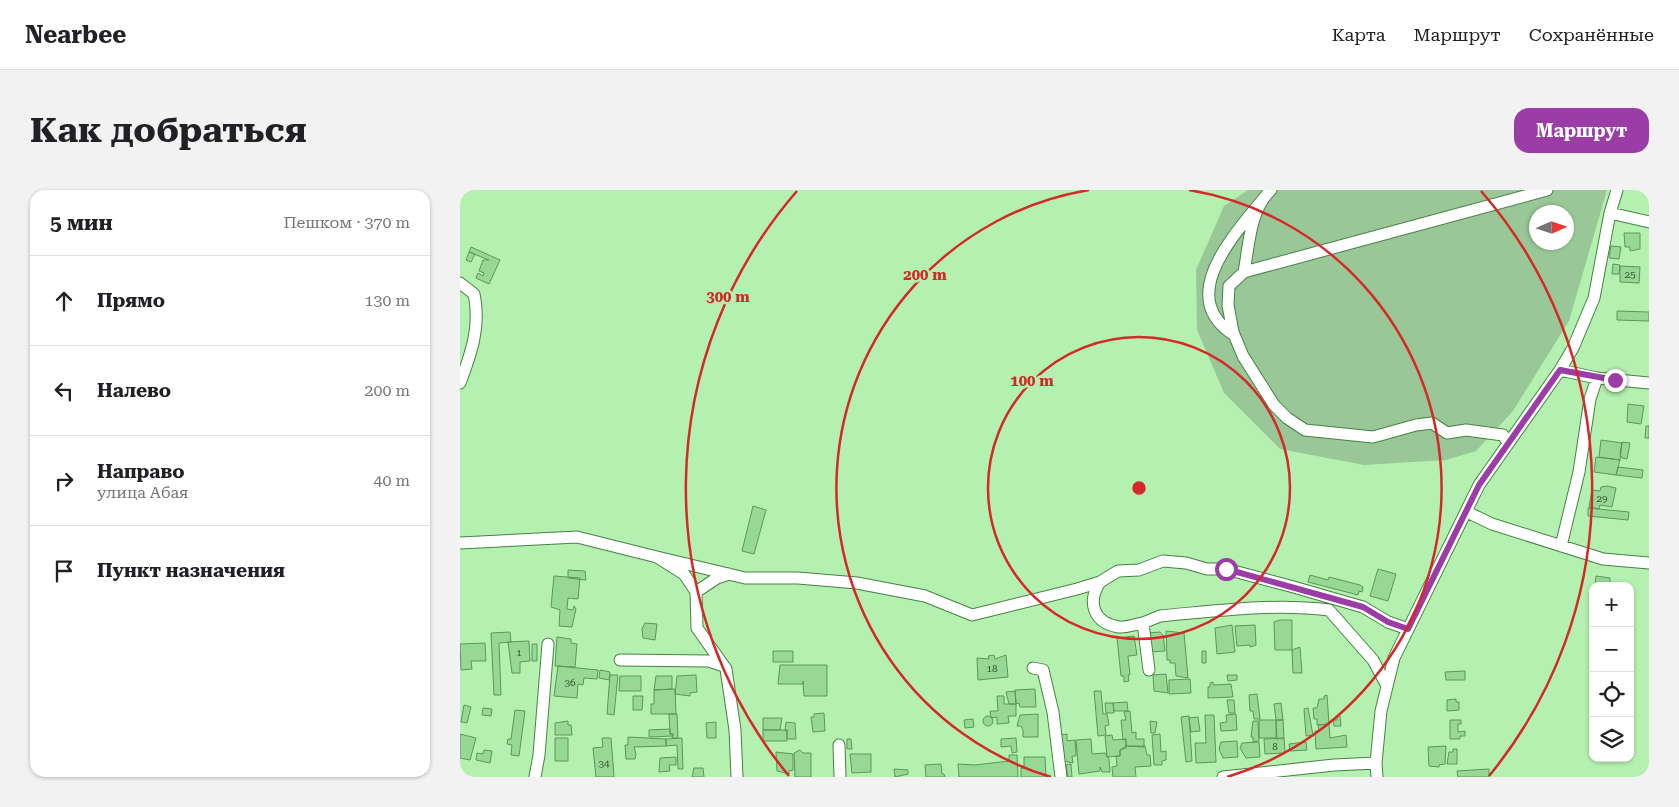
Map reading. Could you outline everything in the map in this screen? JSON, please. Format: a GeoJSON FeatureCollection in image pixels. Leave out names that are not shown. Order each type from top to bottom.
{"type":"FeatureCollection","features":[{"type":"Feature","properties":{"kind":"street"},"geometry":{"type":"LineString","coordinates":[[1508,442],[1503,435],[1466,430],[1447,433],[1432,424],[1416,425],[1373,437],[1305,430],[1287,418],[1274,405],[1257,381],[1234,335],[1228,304],[1229,286],[1244,272],[1547,190]]}},
{"type":"Feature","properties":{"kind":"street"},"geometry":{"type":"LineString","coordinates":[[1377,777],[1376,763],[1381,711],[1394,658],[1479,485],[1560,370],[1573,348],[1594,298],[1610,213],[1617,190]]}},
{"type":"Feature","properties":{"kind":"street"},"geometry":{"type":"LineString","coordinates":[[1244,272],[1254,219],[1268,194]]}},
{"type":"Feature","properties":{"kind":"street"},"geometry":{"type":"LineString","coordinates":[[1234,335],[1220,326],[1207,300],[1212,271],[1242,225],[1268,194]]}},
{"type":"Feature","properties":{"kind":"street"},"geometry":{"type":"LineString","coordinates":[[1610,213],[1649,222]]}},
{"type":"Feature","properties":{"kind":"street"},"geometry":{"type":"LineString","coordinates":[[460,283],[474,294],[478,312],[476,330],[460,384]]}},
{"type":"Feature","properties":{"kind":"street"},"geometry":{"type":"LineString","coordinates":[[1560,370],[1597,378],[1649,383]]}},
{"type":"Feature","properties":{"kind":"street"},"geometry":{"type":"LineString","coordinates":[[1561,546],[1579,472],[1590,399],[1597,378]]}},
{"type":"Feature","properties":{"kind":"street"},"geometry":{"type":"LineString","coordinates":[[1467,512],[1492,524],[1603,559],[1649,563]]}},
{"type":"Feature","properties":{"kind":"street"},"geometry":{"type":"LineString","coordinates":[[460,543],[577,538],[744,578],[798,578],[857,583],[925,596],[972,615],[1100,582],[1118,572],[1139,570],[1163,561],[1186,563],[1207,569],[1226,569],[1363,607],[1388,622],[1408,629]]}},
{"type":"Feature","properties":{"kind":"street"},"geometry":{"type":"LineString","coordinates":[[658,557],[684,574],[696,592],[697,628],[724,666],[735,730],[737,777]]}},
{"type":"Feature","properties":{"kind":"street"},"geometry":{"type":"LineString","coordinates":[[696,592],[728,574]]}},
{"type":"Feature","properties":{"kind":"street"},"geometry":{"type":"LineString","coordinates":[[1100,582],[1093,592],[1093,606],[1100,618],[1121,627],[1160,616],[1270,606],[1329,610],[1373,660],[1388,686]]}},
{"type":"Feature","properties":{"kind":"street"},"geometry":{"type":"LineString","coordinates":[[1143,622],[1149,670]]}},
{"type":"Feature","properties":{"kind":"street"},"geometry":{"type":"LineString","coordinates":[[535,777],[539,755],[548,644]]}},
{"type":"Feature","properties":{"kind":"street"},"geometry":{"type":"LineString","coordinates":[[620,660],[709,661],[724,666]]}},
{"type":"Feature","properties":{"kind":"street"},"geometry":{"type":"LineString","coordinates":[[1033,668],[1043,670],[1053,712],[1061,777]]}},
{"type":"Feature","properties":{"kind":"street"},"geometry":{"type":"LineString","coordinates":[[839,745],[840,777]]}},
{"type":"Feature","properties":{"kind":"street"},"geometry":{"type":"LineString","coordinates":[[1223,777],[1334,765],[1376,763]]}},
{"type":"Feature","properties":{"kind":"green space"},"geometry":{"type":"Polygon","coordinates":[[[1248,190],[1607,190],[1569,321],[1513,411],[1476,451],[1446,460],[1364,465],[1280,449],[1224,393],[1197,330],[1196,270],[1224,206],[1248,190]]]}},
{"type":"Feature","properties":{"kind":"building"},"geometry":{"type":"Polygon","coordinates":[[[1624,233],[1640,233],[1640,249],[1630,251],[1630,247],[1625,247],[1624,233]]]}},
{"type":"Feature","properties":{"kind":"building"},"geometry":{"type":"Polygon","coordinates":[[[1611,246],[1621,247],[1619,259],[1609,258],[1611,246]]]}},
{"type":"Feature","properties":{"kind":"building"},"geometry":{"type":"Polygon","coordinates":[[[471,247],[500,260],[489,284],[476,278],[478,273],[483,276],[484,273],[479,271],[483,260],[489,260],[469,252],[471,247]]]}},
{"type":"Feature","properties":{"kind":"building"},"geometry":{"type":"Polygon","coordinates":[[[469,252],[475,254],[471,262],[466,260],[469,252]]]}},
{"type":"Feature","properties":{"kind":"building"},"geometry":{"type":"Polygon","coordinates":[[[1613,264],[1620,265],[1619,274],[1612,274],[1613,264]]]}},
{"type":"Feature","properties":{"kind":"building"},"geometry":{"type":"Polygon","coordinates":[[[1620,266],[1640,267],[1639,283],[1620,282],[1620,266]]]}},
{"type":"Feature","properties":{"kind":"building"},"geometry":{"type":"Polygon","coordinates":[[[1617,311],[1649,312],[1649,321],[1617,320],[1617,311]]]}},
{"type":"Feature","properties":{"kind":"building"},"geometry":{"type":"Polygon","coordinates":[[[1628,404],[1644,406],[1641,424],[1627,422],[1628,404]]]}},
{"type":"Feature","properties":{"kind":"building"},"geometry":{"type":"Polygon","coordinates":[[[1646,426],[1649,426],[1649,438],[1645,438],[1646,426]]]}},
{"type":"Feature","properties":{"kind":"building"},"geometry":{"type":"Polygon","coordinates":[[[1601,440],[1622,443],[1620,460],[1599,457],[1601,440]]]}},
{"type":"Feature","properties":{"kind":"building"},"geometry":{"type":"Polygon","coordinates":[[[1622,442],[1630,443],[1627,459],[1622,458],[1620,454],[1622,442]]]}},
{"type":"Feature","properties":{"kind":"building"},"geometry":{"type":"Polygon","coordinates":[[[1596,457],[1620,460],[1616,475],[1594,472],[1596,457]]]}},
{"type":"Feature","properties":{"kind":"building"},"geometry":{"type":"Polygon","coordinates":[[[1618,467],[1643,470],[1642,478],[1616,475],[1618,467]]]}},
{"type":"Feature","properties":{"kind":"building"},"geometry":{"type":"Polygon","coordinates":[[[1601,487],[1616,488],[1612,507],[1600,505],[1599,509],[1589,507],[1592,490],[1600,491],[1601,487]]]}},
{"type":"Feature","properties":{"kind":"building"},"geometry":{"type":"Polygon","coordinates":[[[753,506],[766,510],[754,554],[742,551],[753,506]]]}},
{"type":"Feature","properties":{"kind":"building"},"geometry":{"type":"Polygon","coordinates":[[[1588,508],[1629,512],[1628,520],[1588,516],[1588,508]]]}},
{"type":"Feature","properties":{"kind":"building"},"geometry":{"type":"Polygon","coordinates":[[[1378,569],[1396,574],[1388,601],[1370,596],[1378,569]]]}},
{"type":"Feature","properties":{"kind":"building"},"geometry":{"type":"Polygon","coordinates":[[[568,570],[585,571],[586,580],[568,578],[568,570]]]}},
{"type":"Feature","properties":{"kind":"building"},"geometry":{"type":"Polygon","coordinates":[[[1310,575],[1328,580],[1329,577],[1360,585],[1363,587],[1362,592],[1359,591],[1358,595],[1308,582],[1310,575]]]}},
{"type":"Feature","properties":{"kind":"building"},"geometry":{"type":"Polygon","coordinates":[[[554,576],[580,578],[578,599],[568,598],[567,609],[573,610],[574,606],[576,609],[572,627],[559,626],[560,610],[551,607],[554,576]]]}},
{"type":"Feature","properties":{"kind":"building"},"geometry":{"type":"Polygon","coordinates":[[[1596,576],[1610,578],[1610,582],[1595,582],[1596,576]]]}},
{"type":"Feature","properties":{"kind":"building"},"geometry":{"type":"Polygon","coordinates":[[[1292,620],[1292,650],[1275,650],[1274,622],[1292,620]]]}},
{"type":"Feature","properties":{"kind":"building"},"geometry":{"type":"Polygon","coordinates":[[[645,623],[657,624],[655,640],[643,638],[642,629],[645,623]]]}},
{"type":"Feature","properties":{"kind":"building"},"geometry":{"type":"Polygon","coordinates":[[[1232,625],[1235,652],[1217,654],[1215,628],[1232,625]]]}},
{"type":"Feature","properties":{"kind":"building"},"geometry":{"type":"Polygon","coordinates":[[[1255,625],[1256,645],[1250,647],[1250,645],[1237,646],[1235,626],[1255,625]]]}},
{"type":"Feature","properties":{"kind":"building"},"geometry":{"type":"Polygon","coordinates":[[[1166,631],[1184,633],[1188,678],[1176,676],[1175,663],[1170,663],[1170,660],[1167,660],[1166,631]]]}},
{"type":"Feature","properties":{"kind":"building"},"geometry":{"type":"Polygon","coordinates":[[[510,632],[511,642],[499,643],[501,695],[494,695],[491,633],[510,632]]]}},
{"type":"Feature","properties":{"kind":"building"},"geometry":{"type":"Polygon","coordinates":[[[1160,632],[1163,635],[1165,651],[1149,652],[1148,633],[1160,632]]]}},
{"type":"Feature","properties":{"kind":"building"},"geometry":{"type":"Polygon","coordinates":[[[1134,636],[1137,655],[1128,656],[1130,675],[1128,675],[1129,681],[1124,682],[1124,676],[1121,676],[1117,638],[1134,636]]]}},
{"type":"Feature","properties":{"kind":"building"},"geometry":{"type":"Polygon","coordinates":[[[557,637],[571,639],[571,643],[577,644],[575,667],[555,666],[557,637]]]}},
{"type":"Feature","properties":{"kind":"building"},"geometry":{"type":"Polygon","coordinates":[[[529,641],[530,661],[520,662],[520,673],[512,673],[508,642],[529,641]]]}},
{"type":"Feature","properties":{"kind":"building"},"geometry":{"type":"Polygon","coordinates":[[[485,643],[486,661],[471,661],[472,669],[461,670],[460,644],[485,643]]]}},
{"type":"Feature","properties":{"kind":"building"},"geometry":{"type":"Polygon","coordinates":[[[532,644],[537,644],[537,661],[532,661],[532,644]]]}},
{"type":"Feature","properties":{"kind":"building"},"geometry":{"type":"Polygon","coordinates":[[[1300,647],[1302,673],[1293,673],[1292,650],[1300,647]]]}},
{"type":"Feature","properties":{"kind":"building"},"geometry":{"type":"Polygon","coordinates":[[[773,651],[793,651],[793,662],[773,662],[773,651]]]}},
{"type":"Feature","properties":{"kind":"building"},"geometry":{"type":"Polygon","coordinates":[[[1202,651],[1206,651],[1206,663],[1202,663],[1202,651]]]}},
{"type":"Feature","properties":{"kind":"building"},"geometry":{"type":"Polygon","coordinates":[[[994,655],[995,659],[1006,655],[1008,677],[978,680],[977,658],[989,659],[988,656],[994,655]]]}},
{"type":"Feature","properties":{"kind":"building"},"geometry":{"type":"Polygon","coordinates":[[[780,665],[827,665],[827,696],[804,696],[803,681],[803,684],[778,684],[780,665]]]}},
{"type":"Feature","properties":{"kind":"building"},"geometry":{"type":"Polygon","coordinates":[[[558,666],[598,670],[597,679],[584,678],[583,685],[578,684],[577,698],[554,696],[558,666]]]}},
{"type":"Feature","properties":{"kind":"building"},"geometry":{"type":"Polygon","coordinates":[[[600,670],[610,672],[609,680],[599,678],[600,670]]]}},
{"type":"Feature","properties":{"kind":"building"},"geometry":{"type":"Polygon","coordinates":[[[1465,671],[1465,680],[1446,680],[1445,672],[1465,671]]]}},
{"type":"Feature","properties":{"kind":"building"},"geometry":{"type":"Polygon","coordinates":[[[1166,674],[1168,693],[1154,691],[1153,675],[1166,674]]]}},
{"type":"Feature","properties":{"kind":"building"},"geometry":{"type":"Polygon","coordinates":[[[610,675],[618,675],[614,715],[607,714],[610,675]]]}},
{"type":"Feature","properties":{"kind":"building"},"geometry":{"type":"Polygon","coordinates":[[[696,675],[697,692],[690,693],[690,696],[675,694],[677,676],[696,675]]]}},
{"type":"Feature","properties":{"kind":"building"},"geometry":{"type":"Polygon","coordinates":[[[1227,675],[1237,675],[1237,680],[1228,681],[1227,675]]]}},
{"type":"Feature","properties":{"kind":"building"},"geometry":{"type":"Polygon","coordinates":[[[620,676],[641,676],[641,691],[619,691],[620,676]]]}},
{"type":"Feature","properties":{"kind":"building"},"geometry":{"type":"Polygon","coordinates":[[[656,676],[672,676],[672,689],[654,690],[656,676]]]}},
{"type":"Feature","properties":{"kind":"building"},"geometry":{"type":"Polygon","coordinates":[[[1190,679],[1191,693],[1169,694],[1169,680],[1190,679]]]}},
{"type":"Feature","properties":{"kind":"building"},"geometry":{"type":"Polygon","coordinates":[[[1213,682],[1213,685],[1231,684],[1233,697],[1208,698],[1208,687],[1213,682]]]}},
{"type":"Feature","properties":{"kind":"building"},"geometry":{"type":"Polygon","coordinates":[[[675,689],[676,714],[651,714],[651,704],[654,704],[654,690],[675,689]]]}},
{"type":"Feature","properties":{"kind":"building"},"geometry":{"type":"Polygon","coordinates":[[[1035,689],[1036,707],[1020,707],[1019,703],[1016,704],[1015,690],[1035,689]]]}},
{"type":"Feature","properties":{"kind":"building"},"geometry":{"type":"Polygon","coordinates":[[[1015,691],[1016,704],[1009,704],[1006,692],[1015,691]]]}},
{"type":"Feature","properties":{"kind":"building"},"geometry":{"type":"Polygon","coordinates":[[[1094,691],[1101,691],[1103,714],[1107,714],[1109,725],[1105,726],[1106,735],[1098,736],[1094,691]]]}},
{"type":"Feature","properties":{"kind":"building"},"geometry":{"type":"Polygon","coordinates":[[[1257,694],[1260,719],[1254,719],[1253,711],[1250,711],[1249,695],[1257,694]]]}},
{"type":"Feature","properties":{"kind":"building"},"geometry":{"type":"Polygon","coordinates":[[[1327,695],[1329,724],[1317,725],[1317,719],[1314,719],[1313,708],[1317,708],[1319,699],[1324,699],[1324,696],[1327,695]]]}},
{"type":"Feature","properties":{"kind":"building"},"geometry":{"type":"Polygon","coordinates":[[[633,696],[643,696],[642,710],[633,710],[633,696]]]}},
{"type":"Feature","properties":{"kind":"building"},"geometry":{"type":"Polygon","coordinates":[[[997,696],[1004,696],[1004,704],[1016,704],[1016,716],[1008,716],[1009,723],[997,724],[997,717],[991,718],[990,711],[998,711],[997,696]]]}},
{"type":"Feature","properties":{"kind":"building"},"geometry":{"type":"Polygon","coordinates":[[[1456,699],[1456,702],[1459,702],[1459,710],[1447,711],[1447,700],[1456,699]]]}},
{"type":"Feature","properties":{"kind":"building"},"geometry":{"type":"Polygon","coordinates":[[[1227,700],[1234,700],[1235,713],[1229,713],[1227,700]]]}},
{"type":"Feature","properties":{"kind":"building"},"geometry":{"type":"Polygon","coordinates":[[[1127,702],[1128,711],[1114,711],[1113,703],[1127,702]]]}},
{"type":"Feature","properties":{"kind":"building"},"geometry":{"type":"Polygon","coordinates":[[[1105,703],[1113,703],[1114,713],[1106,713],[1105,703]]]}},
{"type":"Feature","properties":{"kind":"building"},"geometry":{"type":"Polygon","coordinates":[[[1281,703],[1283,720],[1276,720],[1274,704],[1281,703]]]}},
{"type":"Feature","properties":{"kind":"building"},"geometry":{"type":"Polygon","coordinates":[[[464,705],[471,707],[467,723],[461,722],[464,705]]]}},
{"type":"Feature","properties":{"kind":"building"},"geometry":{"type":"Polygon","coordinates":[[[483,708],[492,709],[491,716],[482,715],[483,708]]]}},
{"type":"Feature","properties":{"kind":"building"},"geometry":{"type":"Polygon","coordinates":[[[1308,708],[1313,735],[1306,736],[1304,709],[1308,708]]]}},
{"type":"Feature","properties":{"kind":"building"},"geometry":{"type":"Polygon","coordinates":[[[515,710],[525,711],[519,756],[511,755],[512,745],[507,744],[508,739],[511,739],[515,710]]]}},
{"type":"Feature","properties":{"kind":"building"},"geometry":{"type":"Polygon","coordinates":[[[1130,711],[1132,733],[1136,732],[1136,739],[1144,739],[1144,747],[1126,746],[1126,739],[1123,740],[1121,720],[1126,720],[1124,712],[1130,711]]]}},
{"type":"Feature","properties":{"kind":"building"},"geometry":{"type":"Polygon","coordinates":[[[824,713],[825,731],[813,732],[811,717],[814,717],[814,714],[824,713]]]}},
{"type":"Feature","properties":{"kind":"building"},"geometry":{"type":"Polygon","coordinates":[[[669,714],[677,714],[678,738],[672,738],[673,734],[670,734],[669,714]]]}},
{"type":"Feature","properties":{"kind":"building"},"geometry":{"type":"Polygon","coordinates":[[[1038,714],[1038,737],[1023,737],[1021,726],[1017,726],[1020,715],[1038,714]]]}},
{"type":"Feature","properties":{"kind":"building"},"geometry":{"type":"Polygon","coordinates":[[[1236,714],[1237,730],[1221,731],[1220,723],[1227,722],[1226,715],[1236,714]]]}},
{"type":"Feature","properties":{"kind":"building"},"geometry":{"type":"Polygon","coordinates":[[[1205,715],[1214,715],[1216,762],[1196,763],[1195,743],[1206,743],[1205,715]]]}},
{"type":"Feature","properties":{"kind":"building"},"geometry":{"type":"Polygon","coordinates":[[[988,716],[993,721],[988,726],[983,721],[988,716]]]}},
{"type":"Feature","properties":{"kind":"building"},"geometry":{"type":"Polygon","coordinates":[[[1189,716],[1192,761],[1186,762],[1181,717],[1189,716]]]}},
{"type":"Feature","properties":{"kind":"building"},"geometry":{"type":"Polygon","coordinates":[[[1337,716],[1340,716],[1341,726],[1334,726],[1333,720],[1337,720],[1337,716]]]}},
{"type":"Feature","properties":{"kind":"building"},"geometry":{"type":"Polygon","coordinates":[[[1198,717],[1200,731],[1191,732],[1189,718],[1198,717]]]}},
{"type":"Feature","properties":{"kind":"building"},"geometry":{"type":"Polygon","coordinates":[[[763,718],[782,718],[780,730],[763,730],[763,718]]]}},
{"type":"Feature","properties":{"kind":"building"},"geometry":{"type":"Polygon","coordinates":[[[973,719],[974,727],[965,728],[964,720],[973,719]]]}},
{"type":"Feature","properties":{"kind":"building"},"geometry":{"type":"Polygon","coordinates":[[[1259,720],[1276,720],[1276,738],[1259,738],[1259,720]]]}},
{"type":"Feature","properties":{"kind":"building"},"geometry":{"type":"Polygon","coordinates":[[[1276,720],[1283,720],[1284,738],[1277,739],[1276,720]]]}},
{"type":"Feature","properties":{"kind":"building"},"geometry":{"type":"Polygon","coordinates":[[[1450,720],[1461,720],[1461,724],[1458,724],[1458,732],[1465,731],[1465,736],[1460,736],[1460,739],[1450,739],[1450,720]]]}},
{"type":"Feature","properties":{"kind":"building"},"geometry":{"type":"Polygon","coordinates":[[[568,721],[568,725],[571,725],[572,735],[555,735],[555,723],[568,721]]]}},
{"type":"Feature","properties":{"kind":"building"},"geometry":{"type":"Polygon","coordinates":[[[1150,721],[1157,722],[1155,733],[1151,733],[1150,721]]]}},
{"type":"Feature","properties":{"kind":"building"},"geometry":{"type":"Polygon","coordinates":[[[1253,721],[1258,721],[1259,741],[1253,742],[1253,737],[1251,737],[1253,721]]]}},
{"type":"Feature","properties":{"kind":"building"},"geometry":{"type":"Polygon","coordinates":[[[716,722],[716,738],[707,738],[706,723],[716,722]]]}},
{"type":"Feature","properties":{"kind":"building"},"geometry":{"type":"Polygon","coordinates":[[[786,722],[795,723],[796,739],[787,739],[787,730],[785,731],[786,722]]]}},
{"type":"Feature","properties":{"kind":"building"},"geometry":{"type":"Polygon","coordinates":[[[1329,724],[1330,738],[1346,735],[1347,747],[1316,749],[1315,731],[1319,731],[1318,725],[1329,724]]]}},
{"type":"Feature","properties":{"kind":"building"},"geometry":{"type":"Polygon","coordinates":[[[670,729],[670,734],[673,734],[673,736],[649,737],[649,730],[670,729]]]}},
{"type":"Feature","properties":{"kind":"building"},"geometry":{"type":"Polygon","coordinates":[[[763,730],[787,730],[787,741],[763,741],[763,730]]]}},
{"type":"Feature","properties":{"kind":"building"},"geometry":{"type":"Polygon","coordinates":[[[460,734],[476,738],[470,760],[460,758],[460,734]]]}},
{"type":"Feature","properties":{"kind":"building"},"geometry":{"type":"Polygon","coordinates":[[[1067,734],[1067,741],[1075,740],[1076,756],[1072,756],[1073,763],[1064,761],[1061,735],[1067,734]]]}},
{"type":"Feature","properties":{"kind":"building"},"geometry":{"type":"Polygon","coordinates":[[[1160,734],[1161,752],[1166,751],[1166,760],[1162,761],[1162,765],[1154,765],[1152,735],[1160,734]]]}},
{"type":"Feature","properties":{"kind":"building"},"geometry":{"type":"Polygon","coordinates":[[[1112,735],[1113,740],[1126,739],[1126,748],[1120,750],[1120,756],[1107,757],[1105,736],[1112,735]]]}},
{"type":"Feature","properties":{"kind":"building"},"geometry":{"type":"Polygon","coordinates":[[[628,737],[666,739],[666,746],[634,747],[635,759],[626,759],[625,745],[628,745],[628,737]]]}},
{"type":"Feature","properties":{"kind":"building"},"geometry":{"type":"Polygon","coordinates":[[[555,738],[568,738],[568,761],[555,761],[555,738]]]}},
{"type":"Feature","properties":{"kind":"building"},"geometry":{"type":"Polygon","coordinates":[[[602,738],[611,738],[614,777],[596,777],[593,748],[603,747],[602,738]]]}},
{"type":"Feature","properties":{"kind":"building"},"geometry":{"type":"Polygon","coordinates":[[[682,738],[683,769],[678,769],[677,745],[666,746],[666,739],[682,738]]]}},
{"type":"Feature","properties":{"kind":"building"},"geometry":{"type":"Polygon","coordinates":[[[1016,738],[1017,752],[1012,753],[1011,746],[1001,747],[1001,739],[1016,738]]]}},
{"type":"Feature","properties":{"kind":"building"},"geometry":{"type":"Polygon","coordinates":[[[1284,738],[1285,753],[1265,754],[1264,739],[1284,738]]]}},
{"type":"Feature","properties":{"kind":"building"},"geometry":{"type":"Polygon","coordinates":[[[847,739],[851,739],[852,749],[847,749],[847,739]]]}},
{"type":"Feature","properties":{"kind":"building"},"geometry":{"type":"Polygon","coordinates":[[[1091,739],[1092,754],[1105,753],[1109,759],[1110,772],[1102,772],[1100,767],[1100,771],[1079,774],[1076,740],[1091,739]]]}},
{"type":"Feature","properties":{"kind":"building"},"geometry":{"type":"Polygon","coordinates":[[[1237,741],[1238,757],[1223,758],[1219,749],[1221,742],[1237,741]]]}},
{"type":"Feature","properties":{"kind":"building"},"geometry":{"type":"Polygon","coordinates":[[[1259,742],[1260,757],[1246,758],[1240,748],[1242,743],[1259,742]]]}},
{"type":"Feature","properties":{"kind":"building"},"geometry":{"type":"Polygon","coordinates":[[[1306,742],[1307,750],[1290,751],[1289,744],[1306,742]]]}},
{"type":"Feature","properties":{"kind":"building"},"geometry":{"type":"Polygon","coordinates":[[[1126,746],[1145,746],[1147,755],[1150,755],[1151,766],[1135,767],[1136,777],[1113,777],[1112,767],[1117,766],[1116,756],[1120,756],[1120,750],[1126,746]]]}},
{"type":"Feature","properties":{"kind":"building"},"geometry":{"type":"Polygon","coordinates":[[[1446,746],[1445,764],[1439,765],[1439,767],[1429,766],[1428,747],[1446,746]]]}},
{"type":"Feature","properties":{"kind":"building"},"geometry":{"type":"Polygon","coordinates":[[[1453,749],[1457,749],[1457,764],[1447,764],[1449,752],[1453,752],[1453,749]]]}},
{"type":"Feature","properties":{"kind":"building"},"geometry":{"type":"Polygon","coordinates":[[[484,750],[492,751],[490,763],[476,760],[477,753],[483,754],[484,750]]]}},
{"type":"Feature","properties":{"kind":"building"},"geometry":{"type":"Polygon","coordinates":[[[800,750],[803,753],[811,753],[811,777],[795,777],[794,753],[800,750]]]}},
{"type":"Feature","properties":{"kind":"building"},"geometry":{"type":"Polygon","coordinates":[[[776,752],[793,754],[793,770],[789,771],[789,774],[777,771],[776,752]]]}},
{"type":"Feature","properties":{"kind":"building"},"geometry":{"type":"Polygon","coordinates":[[[850,754],[871,754],[871,772],[852,773],[850,754]]]}},
{"type":"Feature","properties":{"kind":"building"},"geometry":{"type":"Polygon","coordinates":[[[1009,755],[1017,755],[1018,777],[959,777],[958,764],[975,765],[1009,761],[1009,755]]]}},
{"type":"Feature","properties":{"kind":"building"},"geometry":{"type":"Polygon","coordinates":[[[676,757],[676,765],[669,765],[670,771],[659,772],[660,758],[676,757]]]}},
{"type":"Feature","properties":{"kind":"building"},"geometry":{"type":"Polygon","coordinates":[[[1024,757],[1045,757],[1046,777],[1021,777],[1021,768],[1024,768],[1024,757]]]}},
{"type":"Feature","properties":{"kind":"building"},"geometry":{"type":"Polygon","coordinates":[[[941,764],[942,774],[945,777],[926,777],[925,765],[941,764]]]}},
{"type":"Feature","properties":{"kind":"building"},"geometry":{"type":"Polygon","coordinates":[[[1071,764],[1072,777],[1068,777],[1066,765],[1071,764]]]}},
{"type":"Feature","properties":{"kind":"building"},"geometry":{"type":"Polygon","coordinates":[[[694,768],[703,768],[704,777],[692,777],[694,768]]]}},
{"type":"Feature","properties":{"kind":"building"},"geometry":{"type":"Polygon","coordinates":[[[894,769],[908,770],[908,774],[895,777],[894,769]]]}},
{"type":"Feature","properties":{"kind":"building"},"geometry":{"type":"Polygon","coordinates":[[[1489,769],[1489,777],[1458,777],[1457,771],[1489,769]]]}},
{"type":"Feature","properties":{"kind":"route"},"geometry":{"type":"LineString","coordinates":[[1226,569],[1363,607],[1388,622],[1408,629],[1479,485],[1560,370],[1615,380]]}}]}
